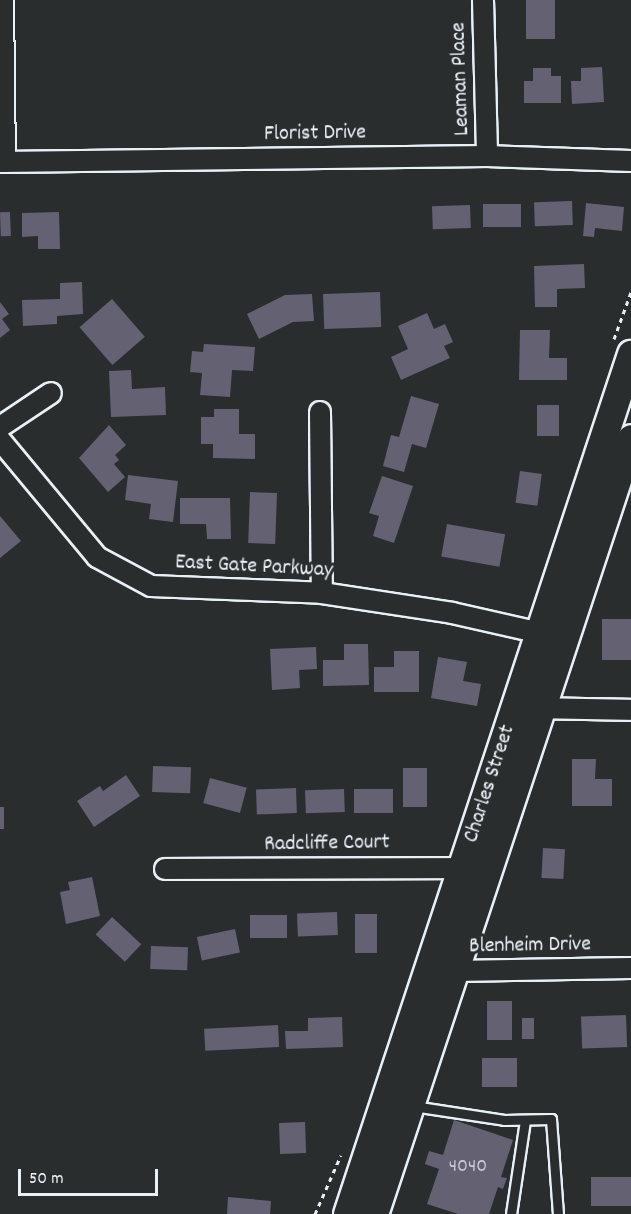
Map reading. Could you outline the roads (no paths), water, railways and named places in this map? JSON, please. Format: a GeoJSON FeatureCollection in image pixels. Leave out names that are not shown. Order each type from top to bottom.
{"type":"FeatureCollection","features":[{"type":"Feature","properties":{"kind":"main road","name":"Charles Street"},"geometry":{"type":"LineString","coordinates":[[442,968],[489,872],[529,708],[552,635],[601,442],[631,354]]}},
{"type":"Feature","properties":{"kind":"main road","name":"Charles Street"},"geometry":{"type":"LineString","coordinates":[[552,635],[630,444]]}},
{"type":"Feature","properties":{"kind":"main road","name":"Charles Street"},"geometry":{"type":"LineString","coordinates":[[374,1214],[398,1102],[442,968],[463,867],[529,708]]}},
{"type":"Feature","properties":{"kind":"main road","name":"Charles Street"},"geometry":{"type":"LineString","coordinates":[[347,1214],[398,1102]]}},
{"type":"Feature","properties":{"kind":"main road"},"geometry":{"type":"LineString","coordinates":[[331,1214],[398,1102]]}},
{"type":"Feature","properties":{"kind":"street"},"geometry":{"type":"LineString","coordinates":[[2,162],[3,0]]}},
{"type":"Feature","properties":{"kind":"street","name":"Leaman Place"},"geometry":{"type":"LineString","coordinates":[[483,0],[487,156]]}},
{"type":"Feature","properties":{"kind":"street","name":"Florist Drive"},"geometry":{"type":"LineString","coordinates":[[2,162],[487,156],[631,161]]}},
{"type":"Feature","properties":{"kind":"street"},"geometry":{"type":"LineString","coordinates":[[0,428],[51,393]]}},
{"type":"Feature","properties":{"kind":"street"},"geometry":{"type":"LineString","coordinates":[[320,412],[322,592]]}},
{"type":"Feature","properties":{"kind":"street","name":"East Gate Parkway"},"geometry":{"type":"LineString","coordinates":[[0,440],[97,557],[151,586],[322,592],[452,613],[552,635]]}},
{"type":"Feature","properties":{"kind":"street"},"geometry":{"type":"LineString","coordinates":[[601,442],[630,444]]}},
{"type":"Feature","properties":{"kind":"street"},"geometry":{"type":"LineString","coordinates":[[529,708],[631,710]]}},
{"type":"Feature","properties":{"kind":"street","name":"Radcliffe Court"},"geometry":{"type":"LineString","coordinates":[[165,869],[463,867],[489,872]]}},
{"type":"Feature","properties":{"kind":"street","name":"Blenheim Drive"},"geometry":{"type":"LineString","coordinates":[[442,968],[631,969]]}},
{"type":"Feature","properties":{"kind":"lane"},"geometry":{"type":"LineString","coordinates":[[398,1102],[525,1120],[551,1119],[558,1214]]}},
{"type":"Feature","properties":{"kind":"lane"},"geometry":{"type":"LineString","coordinates":[[511,1214],[525,1120]]}}]}
